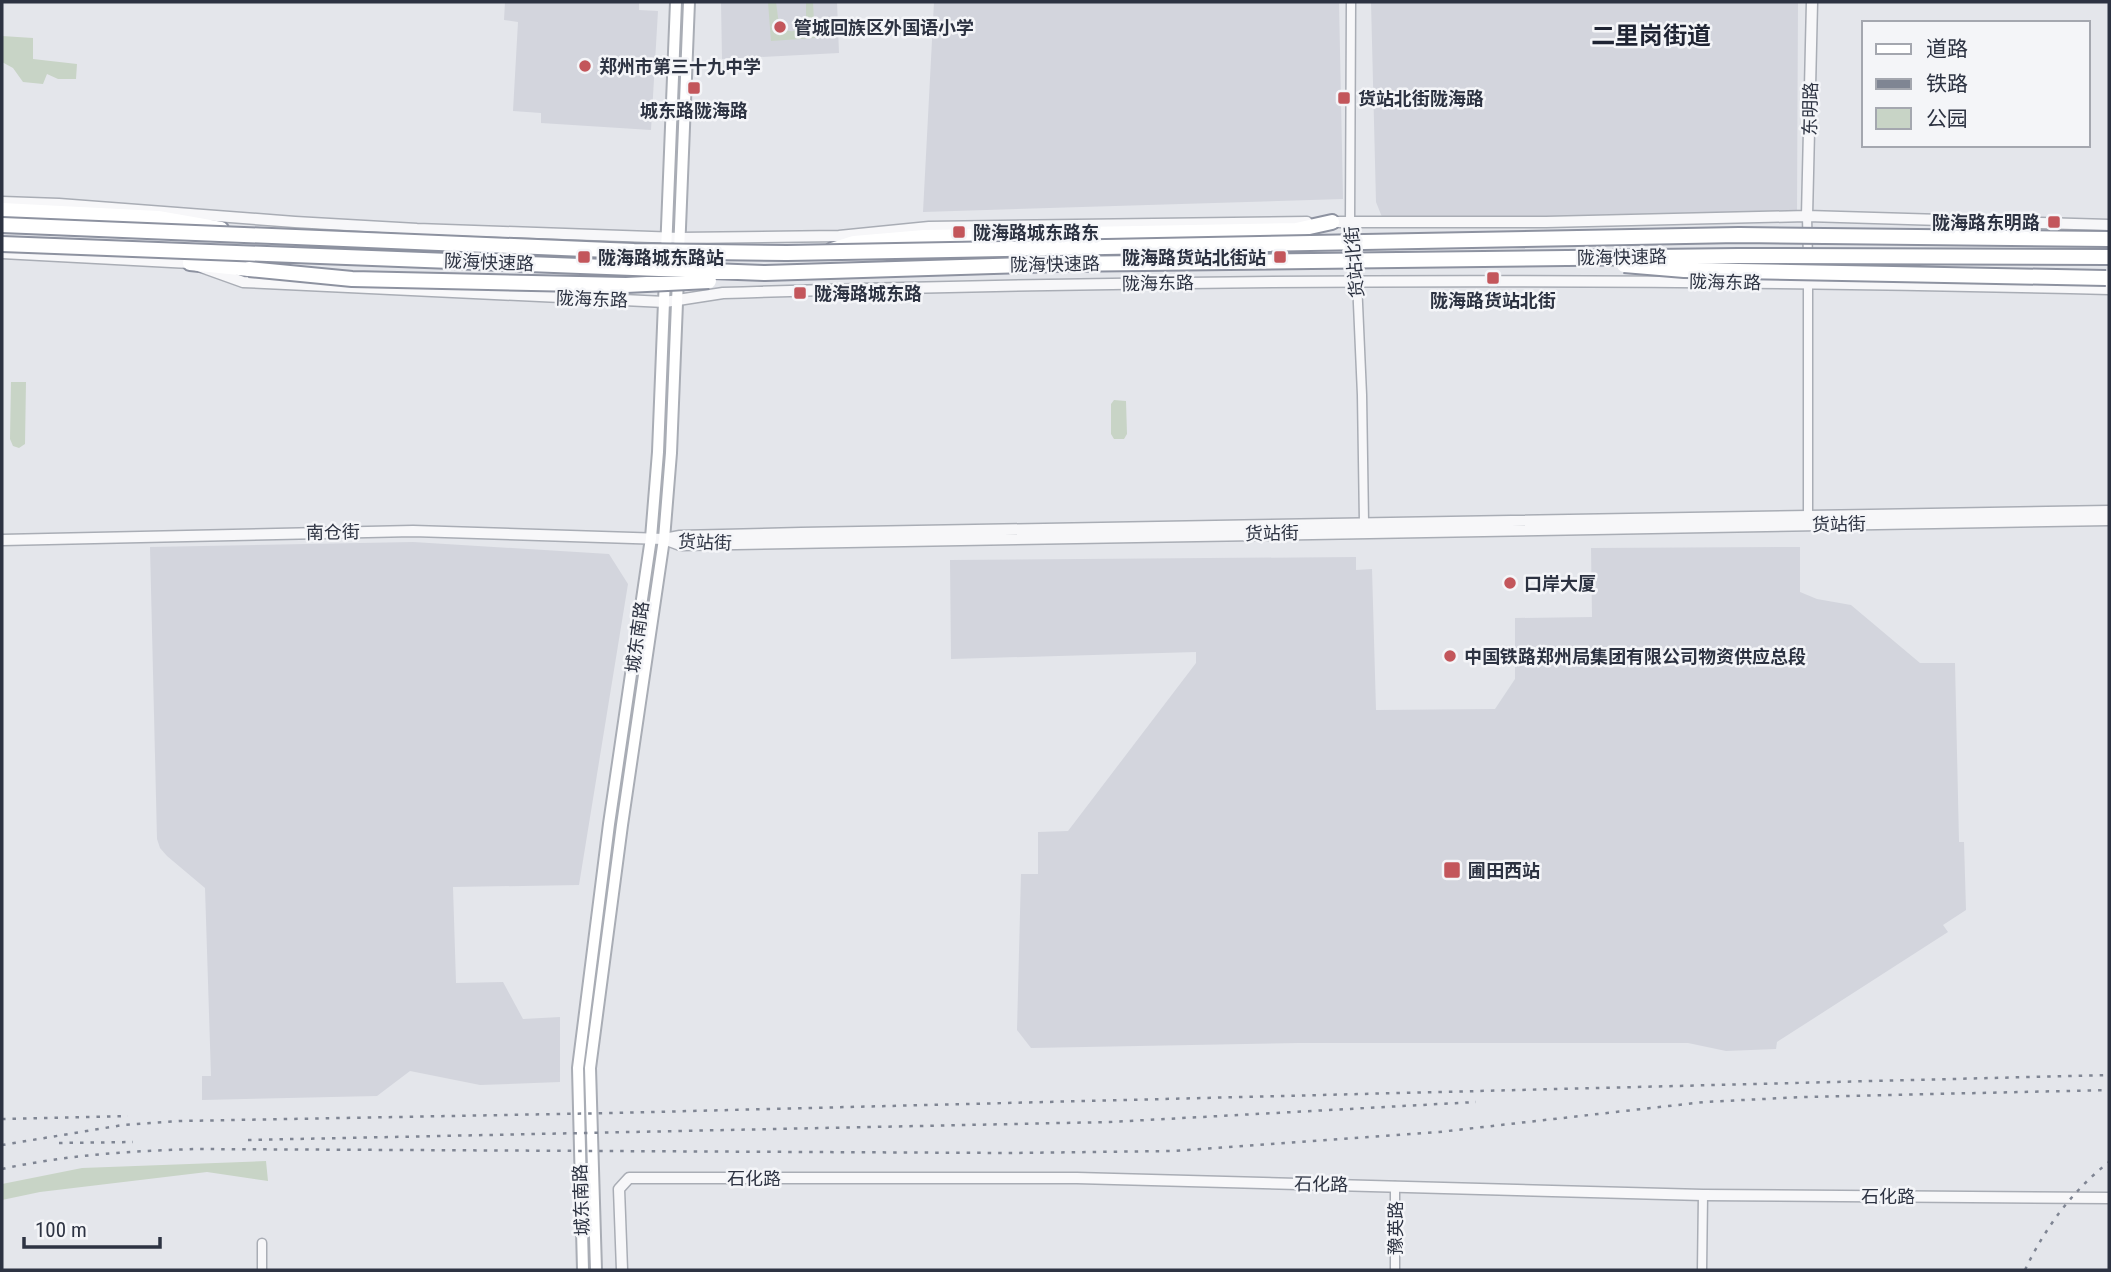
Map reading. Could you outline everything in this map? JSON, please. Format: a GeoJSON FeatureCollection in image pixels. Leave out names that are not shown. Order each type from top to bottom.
{"type":"FeatureCollection","features":[{"type":"Feature","properties":{"kind":"highway"},"geometry":{"type":"LineString","coordinates":[[2,210],[158,218],[261,236]]}},
{"type":"Feature","properties":{"kind":"highway"},"geometry":{"type":"LineString","coordinates":[[824,252],[854,243],[924,237],[1296,230],[1332,222]]}},
{"type":"Feature","properties":{"kind":"highway","name":"陇海快速路"},"geometry":{"type":"LineString","coordinates":[[2,225],[634,251],[824,252],[1739,235],[2109,239]]}},
{"type":"Feature","properties":{"kind":"highway","name":"陇海快速路"},"geometry":{"type":"LineString","coordinates":[[2,244],[765,273],[1057,264],[1560,258],[2109,257]]}},
{"type":"Feature","properties":{"kind":"highway"},"geometry":{"type":"LineString","coordinates":[[1560,258],[1684,270],[2108,282]]}},
{"type":"Feature","properties":{"kind":"highway"},"geometry":{"type":"LineString","coordinates":[[190,263],[352,279],[626,285],[765,279],[837,270]]}},
{"type":"Feature","properties":{"kind":"main road","name":"城东南路"},"geometry":{"type":"LineString","coordinates":[[583,1270],[578,1068],[651,539],[665,302],[676,2]]}},
{"type":"Feature","properties":{"kind":"main road","name":"城东南路"},"geometry":{"type":"LineString","coordinates":[[596,1270],[590,1069],[622,825],[664,540],[671,453],[689,2]]}},
{"type":"Feature","properties":{"kind":"street","name":"货站北街"},"geometry":{"type":"LineString","coordinates":[[1351,2],[1350,222],[1357,281],[1364,522]]}},
{"type":"Feature","properties":{"kind":"street","name":"东明路"},"geometry":{"type":"LineString","coordinates":[[1807,216],[1812,2]]}},
{"type":"Feature","properties":{"kind":"street"},"geometry":{"type":"LineString","coordinates":[[2,202],[390,227],[680,238],[839,236],[929,227],[1546,222],[1807,216],[2109,225]]}},
{"type":"Feature","properties":{"kind":"street"},"geometry":{"type":"LineString","coordinates":[[1807,216],[1808,516]]}},
{"type":"Feature","properties":{"kind":"street","name":"陇海东路"},"geometry":{"type":"LineString","coordinates":[[2,253],[190,263],[243,282],[665,302],[723,293],[1246,281],[2108,282]]}},
{"type":"Feature","properties":{"kind":"street","name":"货站街"},"geometry":{"type":"LineString","coordinates":[[664,540],[680,536],[1364,522],[2109,511]]}},
{"type":"Feature","properties":{"kind":"street","name":"货站街"},"geometry":{"type":"LineString","coordinates":[[664,540],[680,545],[2109,520]]}},
{"type":"Feature","properties":{"kind":"street","name":"南仓街"},"geometry":{"type":"LineString","coordinates":[[2,540],[414,531],[664,540]]}},
{"type":"Feature","properties":{"kind":"street","name":"石化路"},"geometry":{"type":"LineString","coordinates":[[622,1270],[619,1189],[629,1178],[1077,1178],[1703,1195],[2109,1198]]}},
{"type":"Feature","properties":{"kind":"street","name":"豫英路"},"geometry":{"type":"LineString","coordinates":[[1395,1186],[1395,1270]]}},
{"type":"Feature","properties":{"kind":"street"},"geometry":{"type":"LineString","coordinates":[[1702,1270],[1703,1195]]}},
{"type":"Feature","properties":{"kind":"street"},"geometry":{"type":"LineString","coordinates":[[262,1243],[262,1270]]}},
{"type":"Feature","properties":{"kind":"shaded area","name":"郑州市第三十九中学"},"geometry":{"type":"Polygon","coordinates":[[[505,2],[639,2],[639,10],[658,11],[651,130],[541,123],[541,113],[513,111],[518,22],[504,20],[505,2]]]}},
{"type":"Feature","properties":{"kind":"shaded area","name":"管城回族区外国语小学"},"geometry":{"type":"Polygon","coordinates":[[[721,2],[837,2],[839,53],[722,59],[721,2]]]}},
{"type":"Feature","properties":{"kind":"shaded area"},"geometry":{"type":"Polygon","coordinates":[[[934,2],[1339,2],[1343,199],[923,212],[934,2]]]}},
{"type":"Feature","properties":{"kind":"shaded area"},"geometry":{"type":"Polygon","coordinates":[[[1371,2],[1798,2],[1797,211],[1389,221],[1382,217],[1376,202],[1371,2]]]}},
{"type":"Feature","properties":{"kind":"shaded area"},"geometry":{"type":"Polygon","coordinates":[[[413,542],[609,554],[628,584],[579,885],[453,887],[456,983],[503,982],[523,1019],[560,1017],[560,1082],[480,1085],[410,1071],[377,1096],[202,1100],[202,1076],[211,1076],[205,888],[167,856],[157,839],[150,547],[413,542]]]}},
{"type":"Feature","properties":{"kind":"shaded area"},"geometry":{"type":"Polygon","coordinates":[[[1800,547],[1800,592],[1817,599],[1851,605],[1920,663],[1955,663],[1959,842],[1964,842],[1966,910],[1943,925],[1948,932],[1777,1042],[1776,1049],[1726,1051],[1688,1043],[1299,1043],[1031,1048],[1017,1030],[1021,874],[1038,874],[1038,832],[1068,831],[1196,663],[1196,652],[951,659],[950,560],[1356,557],[1356,570],[1372,569],[1376,710],[1495,709],[1515,679],[1515,618],[1592,617],[1591,548],[1800,547]]]}},
{"type":"Feature","properties":{"kind":"green space"},"geometry":{"type":"Polygon","coordinates":[[[768,2],[776,2],[779,25],[792,31],[800,29],[806,23],[806,2],[813,2],[815,38],[771,41],[768,2]]]}},
{"type":"Feature","properties":{"kind":"green space"},"geometry":{"type":"Polygon","coordinates":[[[2,36],[33,38],[33,59],[77,64],[76,79],[58,79],[47,74],[43,84],[23,82],[13,68],[2,62],[2,36]]]}},
{"type":"Feature","properties":{"kind":"green space"},"geometry":{"type":"Polygon","coordinates":[[[11,382],[26,382],[25,444],[19,448],[13,446],[10,439],[11,382]]]}},
{"type":"Feature","properties":{"kind":"green space"},"geometry":{"type":"Polygon","coordinates":[[[1114,400],[1126,401],[1127,434],[1124,439],[1114,439],[1111,434],[1111,404],[1114,400]]]}},
{"type":"Feature","properties":{"kind":"green space"},"geometry":{"type":"Polygon","coordinates":[[[266,1161],[268,1181],[207,1172],[40,1192],[2,1200],[2,1184],[82,1168],[266,1161]]]}},
{"type":"Feature","properties":{"kind":"railway"},"geometry":{"type":"LineString","coordinates":[[2,1145],[123,1125],[180,1121],[612,1113],[2109,1075]]}},
{"type":"Feature","properties":{"kind":"railway"},"geometry":{"type":"LineString","coordinates":[[2,1169],[98,1154],[195,1149],[1011,1153],[1174,1151],[1439,1132],[1704,1102],[2109,1090]]}},
{"type":"Feature","properties":{"kind":"railway"},"geometry":{"type":"LineString","coordinates":[[248,1140],[1110,1122],[1476,1102]]}},
{"type":"Feature","properties":{"kind":"railway"},"geometry":{"type":"LineString","coordinates":[[2,1119],[128,1116]]}},
{"type":"Feature","properties":{"kind":"railway"},"geometry":{"type":"LineString","coordinates":[[59,1143],[133,1142]]}},
{"type":"Feature","properties":{"kind":"railway"},"geometry":{"type":"LineString","coordinates":[[2025,1270],[2041,1239],[2071,1198],[2109,1162]]}},
{"type":"Feature","properties":{"kind":"place","name":"管城回族区外国语小学"},"geometry":{"type":"Point","coordinates":[780,27]}},
{"type":"Feature","properties":{"kind":"place","name":"郑州市第三十九中学"},"geometry":{"type":"Point","coordinates":[585,66]}},
{"type":"Feature","properties":{"kind":"place","name":"城东路陇海路"},"geometry":{"type":"Point","coordinates":[694,88]}},
{"type":"Feature","properties":{"kind":"place","name":"货站北街陇海路"},"geometry":{"type":"Point","coordinates":[1344,98]}},
{"type":"Feature","properties":{"kind":"place","name":"陇海路东明路"},"geometry":{"type":"Point","coordinates":[2054,222]}},
{"type":"Feature","properties":{"kind":"place","name":"陇海路城东路东"},"geometry":{"type":"Point","coordinates":[959,232]}},
{"type":"Feature","properties":{"kind":"place","name":"陇海路城东路站"},"geometry":{"type":"Point","coordinates":[584,257]}},
{"type":"Feature","properties":{"kind":"place","name":"陇海路货站北街站"},"geometry":{"type":"Point","coordinates":[1280,257]}},
{"type":"Feature","properties":{"kind":"place","name":"陇海路货站北街"},"geometry":{"type":"Point","coordinates":[1493,278]}},
{"type":"Feature","properties":{"kind":"place","name":"陇海路城东路"},"geometry":{"type":"Point","coordinates":[800,293]}},
{"type":"Feature","properties":{"kind":"place","name":"口岸大厦"},"geometry":{"type":"Point","coordinates":[1510,583]}},
{"type":"Feature","properties":{"kind":"place","name":"中国铁路郑州局集团有限公司物资供应总段"},"geometry":{"type":"Point","coordinates":[1450,656]}},
{"type":"Feature","properties":{"kind":"place","name":"圃田西站"},"geometry":{"type":"Point","coordinates":[1452,870]}},
{"type":"Feature","properties":{"kind":"district","name":"二里岗街道"},"geometry":{"type":"Point","coordinates":[1651,36]}}]}
